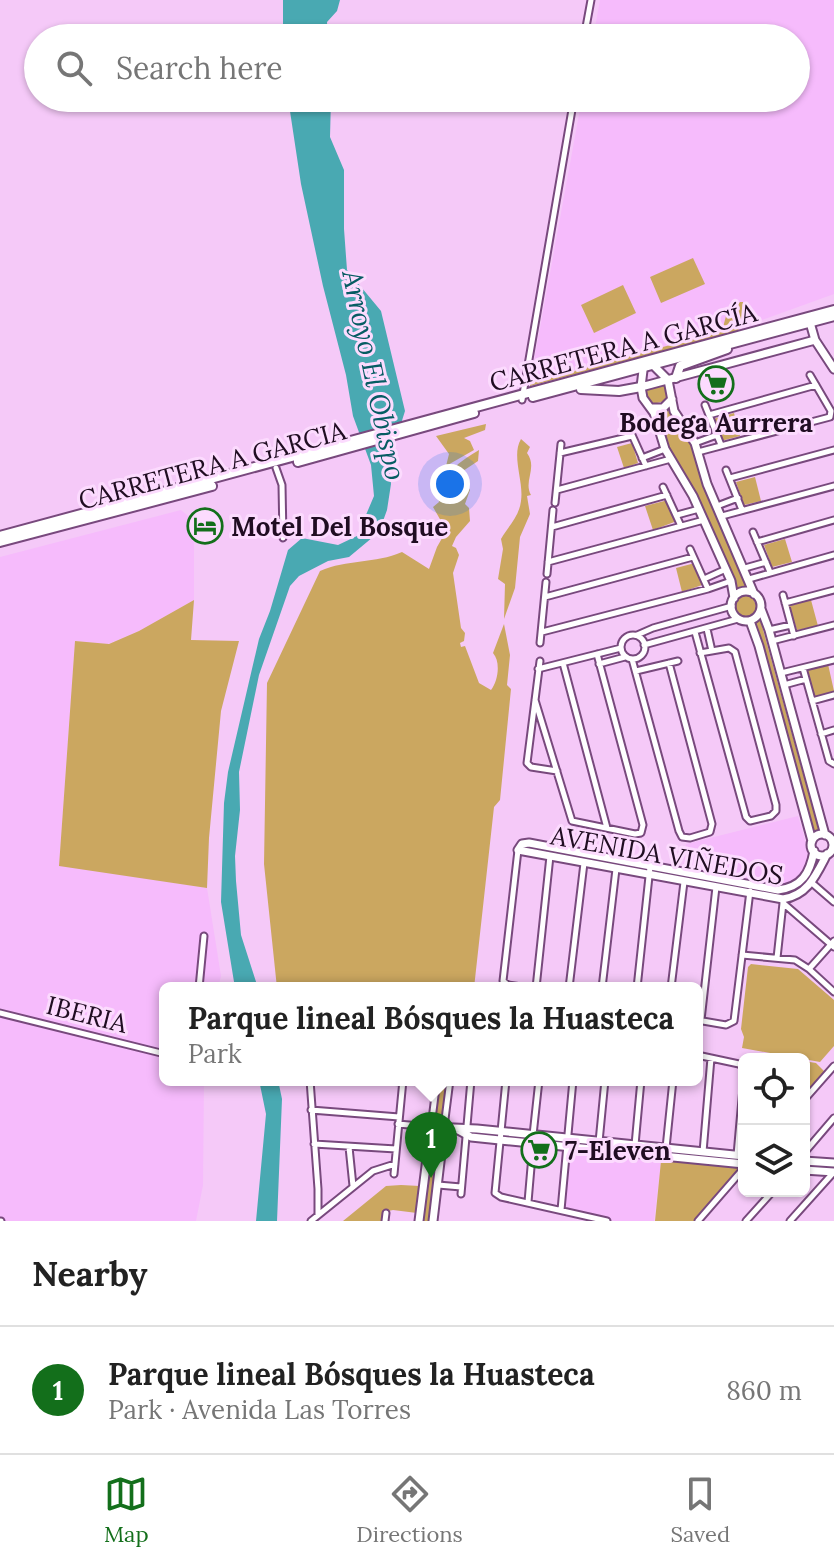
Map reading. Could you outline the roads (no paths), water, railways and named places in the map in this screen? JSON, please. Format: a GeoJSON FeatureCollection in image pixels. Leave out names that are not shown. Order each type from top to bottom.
{"type":"FeatureCollection","features":[{"type":"Feature","properties":{"kind":"main road","name":"CARRETERA A GARCÍA"},"geometry":{"type":"LineString","coordinates":[[424,424],[731,344],[834,310]]}},
{"type":"Feature","properties":{"kind":"main road","name":"CARRETERA A GARCÍA"},"geometry":{"type":"LineString","coordinates":[[573,388],[809,320],[834,316]]}},
{"type":"Feature","properties":{"kind":"main road"},"geometry":{"type":"LineString","coordinates":[[672,379],[680,366],[719,354],[731,344]]}},
{"type":"Feature","properties":{"kind":"main road"},"geometry":{"type":"LineString","coordinates":[[522,397],[573,388],[619,391],[641,387]]}},
{"type":"Feature","properties":{"kind":"main road","name":"CARRETERA A GARCIA"},"geometry":{"type":"LineString","coordinates":[[0,539],[424,424]]}},
{"type":"Feature","properties":{"kind":"main road","name":"CARRETERA A GARCIA"},"geometry":{"type":"LineString","coordinates":[[0,539],[276,468],[357,443]]}},
{"type":"Feature","properties":{"kind":"street"},"geometry":{"type":"LineString","coordinates":[[587,24],[591,0]]}},
{"type":"Feature","properties":{"kind":"street"},"geometry":{"type":"LineString","coordinates":[[522,397],[572,112]]}},
{"type":"Feature","properties":{"kind":"street"},"geometry":{"type":"LineString","coordinates":[[809,320],[815,340],[834,369]]}},
{"type":"Feature","properties":{"kind":"street"},"geometry":{"type":"LineString","coordinates":[[641,387],[815,340]]}},
{"type":"Feature","properties":{"kind":"street"},"geometry":{"type":"LineString","coordinates":[[672,379],[647,365],[641,387],[643,398],[657,418],[665,449],[699,509],[726,569],[738,619]]}},
{"type":"Feature","properties":{"kind":"street"},"geometry":{"type":"LineString","coordinates":[[698,452],[830,417],[831,411],[810,375]]}},
{"type":"Feature","properties":{"kind":"street"},"geometry":{"type":"LineString","coordinates":[[672,379],[674,411],[695,443],[704,477],[754,594],[760,600],[825,835]]}},
{"type":"Feature","properties":{"kind":"street"},"geometry":{"type":"LineString","coordinates":[[709,415],[816,385]]}},
{"type":"Feature","properties":{"kind":"street"},"geometry":{"type":"LineString","coordinates":[[651,408],[663,408],[672,399]]}},
{"type":"Feature","properties":{"kind":"street"},"geometry":{"type":"LineString","coordinates":[[705,405],[721,445]]}},
{"type":"Feature","properties":{"kind":"street"},"geometry":{"type":"LineString","coordinates":[[628,426],[646,466]]}},
{"type":"Feature","properties":{"kind":"street"},"geometry":{"type":"LineString","coordinates":[[695,443],[717,435]]}},
{"type":"Feature","properties":{"kind":"street"},"geometry":{"type":"LineString","coordinates":[[560,453],[632,436]]}},
{"type":"Feature","properties":{"kind":"street"},"geometry":{"type":"LineString","coordinates":[[555,503],[561,444]]}},
{"type":"Feature","properties":{"kind":"street"},"geometry":{"type":"LineString","coordinates":[[642,458],[665,449]]}},
{"type":"Feature","properties":{"kind":"street"},"geometry":{"type":"LineString","coordinates":[[730,478],[834,450]]}},
{"type":"Feature","properties":{"kind":"street"},"geometry":{"type":"LineString","coordinates":[[557,490],[671,459]]}},
{"type":"Feature","properties":{"kind":"street"},"geometry":{"type":"LineString","coordinates":[[276,468],[282,485],[283,538]]}},
{"type":"Feature","properties":{"kind":"street"},"geometry":{"type":"LineString","coordinates":[[726,470],[742,510]]}},
{"type":"Feature","properties":{"kind":"street"},"geometry":{"type":"LineString","coordinates":[[722,516],[834,486]]}},
{"type":"Feature","properties":{"kind":"street"},"geometry":{"type":"LineString","coordinates":[[663,487],[681,526]]}},
{"type":"Feature","properties":{"kind":"street"},"geometry":{"type":"LineString","coordinates":[[552,527],[667,495]]}},
{"type":"Feature","properties":{"kind":"street"},"geometry":{"type":"LineString","coordinates":[[717,506],[738,498]]}},
{"type":"Feature","properties":{"kind":"street"},"geometry":{"type":"LineString","coordinates":[[676,515],[699,509]]}},
{"type":"Feature","properties":{"kind":"street"},"geometry":{"type":"LineString","coordinates":[[540,643],[553,510]]}},
{"type":"Feature","properties":{"kind":"street"},"geometry":{"type":"LineString","coordinates":[[548,562],[704,520]]}},
{"type":"Feature","properties":{"kind":"street"},"geometry":{"type":"LineString","coordinates":[[757,542],[834,520]]}},
{"type":"Feature","properties":{"kind":"street"},"geometry":{"type":"LineString","coordinates":[[753,532],[770,572]]}},
{"type":"Feature","properties":{"kind":"street"},"geometry":{"type":"LineString","coordinates":[[714,542],[730,534]]}},
{"type":"Feature","properties":{"kind":"street"},"geometry":{"type":"LineString","coordinates":[[690,549],[708,589]]}},
{"type":"Feature","properties":{"kind":"street"},"geometry":{"type":"LineString","coordinates":[[749,579],[834,555]]}},
{"type":"Feature","properties":{"kind":"street"},"geometry":{"type":"LineString","coordinates":[[545,597],[695,559]]}},
{"type":"Feature","properties":{"kind":"street"},"geometry":{"type":"LineString","coordinates":[[745,568],[766,562]]}},
{"type":"Feature","properties":{"kind":"street"},"geometry":{"type":"LineString","coordinates":[[704,579],[726,569]]}},
{"type":"Feature","properties":{"kind":"street"},"geometry":{"type":"LineString","coordinates":[[542,632],[731,581]]}},
{"type":"Feature","properties":{"kind":"street"},"geometry":{"type":"LineString","coordinates":[[785,603],[834,590]]}},
{"type":"Feature","properties":{"kind":"street"},"geometry":{"type":"LineString","coordinates":[[538,669],[621,648],[627,636],[733,602],[745,591],[754,594]]}},
{"type":"Feature","properties":{"kind":"street"},"geometry":{"type":"LineString","coordinates":[[783,595],[794,636]]}},
{"type":"Feature","properties":{"kind":"street"},"geometry":{"type":"LineString","coordinates":[[644,645],[738,619],[750,621],[761,609]]}},
{"type":"Feature","properties":{"kind":"street"},"geometry":{"type":"LineString","coordinates":[[678,621],[682,635]]}},
{"type":"Feature","properties":{"kind":"street"},"geometry":{"type":"LineString","coordinates":[[750,621],[814,851],[820,855],[830,854],[833,841],[825,835],[819,835],[812,841]]}},
{"type":"Feature","properties":{"kind":"street"},"geometry":{"type":"LineString","coordinates":[[769,630],[791,625]]}},
{"type":"Feature","properties":{"kind":"street"},"geometry":{"type":"LineString","coordinates":[[772,641],[834,625]]}},
{"type":"Feature","properties":{"kind":"street"},"geometry":{"type":"LineString","coordinates":[[707,629],[712,651]]}},
{"type":"Feature","properties":{"kind":"street"},"geometry":{"type":"LineString","coordinates":[[695,632],[700,653],[746,817],[750,821],[771,816],[776,811],[776,805],[735,652],[729,648],[700,653]]}},
{"type":"Feature","properties":{"kind":"street"},"geometry":{"type":"LineString","coordinates":[[599,664],[644,652],[644,645],[637,635]]}},
{"type":"Feature","properties":{"kind":"street"},"geometry":{"type":"LineString","coordinates":[[621,648],[632,657],[640,670],[679,831],[682,837],[690,838],[710,832],[712,824],[669,663]]}},
{"type":"Feature","properties":{"kind":"street"},"geometry":{"type":"LineString","coordinates":[[535,700],[572,821],[641,833],[643,825],[597,654]]}},
{"type":"Feature","properties":{"kind":"street"},"geometry":{"type":"LineString","coordinates":[[781,673],[834,660]]}},
{"type":"Feature","properties":{"kind":"street"},"geometry":{"type":"LineString","coordinates":[[540,661],[527,763],[531,767],[557,771]]}},
{"type":"Feature","properties":{"kind":"street"},"geometry":{"type":"LineString","coordinates":[[640,670],[678,661]]}},
{"type":"Feature","properties":{"kind":"street"},"geometry":{"type":"LineString","coordinates":[[563,663],[607,829]]}},
{"type":"Feature","properties":{"kind":"street"},"geometry":{"type":"LineString","coordinates":[[803,668],[829,761],[834,764]]}},
{"type":"Feature","properties":{"kind":"street"},"geometry":{"type":"LineString","coordinates":[[784,685],[806,679]]}},
{"type":"Feature","properties":{"kind":"street"},"geometry":{"type":"LineString","coordinates":[[812,701],[834,695]]}},
{"type":"Feature","properties":{"kind":"street"},"geometry":{"type":"LineString","coordinates":[[779,719],[785,721],[793,716]]}},
{"type":"Feature","properties":{"kind":"street"},"geometry":{"type":"LineString","coordinates":[[821,734],[834,730]]}},
{"type":"Feature","properties":{"kind":"street"},"geometry":{"type":"LineString","coordinates":[[793,773],[798,766],[807,768]]}},
{"type":"Feature","properties":{"kind":"street","name":"AVENIDA VIÑEDOS"},"geometry":{"type":"LineString","coordinates":[[814,851],[806,877],[793,887],[750,890],[684,882],[650,871],[616,869],[518,850],[522,844],[529,843],[750,890],[783,901],[799,894],[812,883],[830,854]]}},
{"type":"Feature","properties":{"kind":"street"},"geometry":{"type":"LineString","coordinates":[[504,982],[518,850]]}},
{"type":"Feature","properties":{"kind":"street"},"geometry":{"type":"LineString","coordinates":[[537,982],[550,856]]}},
{"type":"Feature","properties":{"kind":"street"},"geometry":{"type":"LineString","coordinates":[[570,982],[584,863]]}},
{"type":"Feature","properties":{"kind":"street"},"geometry":{"type":"LineString","coordinates":[[603,982],[616,869]]}},
{"type":"Feature","properties":{"kind":"street"},"geometry":{"type":"LineString","coordinates":[[638,982],[650,871]]}},
{"type":"Feature","properties":{"kind":"street"},"geometry":{"type":"LineString","coordinates":[[672,982],[684,882]]}},
{"type":"Feature","properties":{"kind":"street"},"geometry":{"type":"LineString","coordinates":[[812,883],[834,902]]}},
{"type":"Feature","properties":{"kind":"street"},"geometry":{"type":"LineString","coordinates":[[703,989],[716,887]]}},
{"type":"Feature","properties":{"kind":"street"},"geometry":{"type":"LineString","coordinates":[[703,1021],[726,1025],[732,1024],[734,1019],[750,890]]}},
{"type":"Feature","properties":{"kind":"street"},"geometry":{"type":"LineString","coordinates":[[783,901],[833,944],[809,969]]}},
{"type":"Feature","properties":{"kind":"street"},"geometry":{"type":"LineString","coordinates":[[777,958],[783,901]]}},
{"type":"Feature","properties":{"kind":"street"},"geometry":{"type":"LineString","coordinates":[[200,982],[204,936]]}},
{"type":"Feature","properties":{"kind":"street"},"geometry":{"type":"LineString","coordinates":[[742,955],[799,962],[834,992]]}},
{"type":"Feature","properties":{"kind":"street","name":"IBERIA"},"geometry":{"type":"LineString","coordinates":[[0,1013],[159,1053]]}},
{"type":"Feature","properties":{"kind":"street"},"geometry":{"type":"LineString","coordinates":[[703,1056],[738,1065]]}},
{"type":"Feature","properties":{"kind":"street"},"geometry":{"type":"LineString","coordinates":[[703,1152],[711,1058]]}},
{"type":"Feature","properties":{"kind":"street"},"geometry":{"type":"LineString","coordinates":[[810,1093],[834,1066]]}},
{"type":"Feature","properties":{"kind":"street"},"geometry":{"type":"LineString","coordinates":[[310,1086],[318,1215]]}},
{"type":"Feature","properties":{"kind":"street"},"geometry":{"type":"LineString","coordinates":[[394,1174],[402,1086]]}},
{"type":"Feature","properties":{"kind":"street"},"geometry":{"type":"LineString","coordinates":[[419,1221],[436,1086]]}},
{"type":"Feature","properties":{"kind":"street"},"geometry":{"type":"LineString","coordinates":[[433,1221],[449,1086]]}},
{"type":"Feature","properties":{"kind":"street"},"geometry":{"type":"LineString","coordinates":[[438,1185],[461,1190],[463,1131],[470,1086]]}},
{"type":"Feature","properties":{"kind":"street"},"geometry":{"type":"LineString","coordinates":[[505,1086],[495,1193],[607,1221]]}},
{"type":"Feature","properties":{"kind":"street"},"geometry":{"type":"LineString","coordinates":[[528,1202],[538,1086]]}},
{"type":"Feature","properties":{"kind":"street"},"geometry":{"type":"LineString","coordinates":[[561,1210],[573,1086]]}},
{"type":"Feature","properties":{"kind":"street"},"geometry":{"type":"LineString","coordinates":[[599,1143],[604,1086]]}},
{"type":"Feature","properties":{"kind":"street"},"geometry":{"type":"LineString","coordinates":[[635,1145],[640,1086]]}},
{"type":"Feature","properties":{"kind":"street"},"geometry":{"type":"LineString","coordinates":[[666,1148],[672,1086]]}},
{"type":"Feature","properties":{"kind":"street"},"geometry":{"type":"LineString","coordinates":[[311,1110],[399,1117]]}},
{"type":"Feature","properties":{"kind":"street"},"geometry":{"type":"LineString","coordinates":[[810,1146],[834,1118]]}},
{"type":"Feature","properties":{"kind":"street"},"geometry":{"type":"LineString","coordinates":[[398,1124],[738,1165]]}},
{"type":"Feature","properties":{"kind":"street"},"geometry":{"type":"LineString","coordinates":[[568,1143],[635,1145],[738,1156]]}},
{"type":"Feature","properties":{"kind":"street"},"geometry":{"type":"LineString","coordinates":[[314,1144],[396,1149]]}},
{"type":"Feature","properties":{"kind":"street"},"geometry":{"type":"LineString","coordinates":[[349,1147],[353,1186]]}},
{"type":"Feature","properties":{"kind":"street"},"geometry":{"type":"LineString","coordinates":[[810,1161],[834,1163]]}},
{"type":"Feature","properties":{"kind":"street"},"geometry":{"type":"LineString","coordinates":[[311,1221],[373,1171],[395,1164]]}},
{"type":"Feature","properties":{"kind":"street"},"geometry":{"type":"LineString","coordinates":[[810,1170],[834,1172]]}},
{"type":"Feature","properties":{"kind":"street"},"geometry":{"type":"LineString","coordinates":[[790,1221],[834,1172]]}},
{"type":"Feature","properties":{"kind":"street"},"geometry":{"type":"LineString","coordinates":[[698,1221],[738,1173]]}},
{"type":"Feature","properties":{"kind":"street"},"geometry":{"type":"LineString","coordinates":[[746,1221],[768,1197]]}},
{"type":"Feature","properties":{"kind":"street"},"geometry":{"type":"LineString","coordinates":[[385,1221],[386,1213]]}},
{"type":"Feature","properties":{"kind":"water"},"geometry":{"type":"Polygon","coordinates":[[[283,0],[340,0],[337,11],[327,24],[283,24],[283,0]]]}},
{"type":"Feature","properties":{"kind":"water","name":"Arroyo El Obispo"},"geometry":{"type":"Polygon","coordinates":[[[290,112],[331,112],[330,137],[344,170],[347,270],[381,311],[405,411],[389,462],[391,484],[387,510],[379,532],[349,557],[328,561],[299,576],[290,586],[259,675],[239,772],[240,810],[235,856],[241,935],[256,982],[234,982],[221,902],[224,803],[228,772],[259,639],[288,550],[302,538],[338,545],[357,536],[374,496],[371,465],[353,416],[301,184],[290,112]]]}},
{"type":"Feature","properties":{"kind":"water"},"geometry":{"type":"Polygon","coordinates":[[[260,1086],[279,1086],[282,1099],[277,1221],[256,1221],[266,1114],[260,1086]]]}},
{"type":"Feature","properties":{"kind":"place","name":"Bodega Aurrera"},"geometry":{"type":"Point","coordinates":[716,384]}},
{"type":"Feature","properties":{"kind":"place","name":"Motel Del Bosque"},"geometry":{"type":"Point","coordinates":[205,526]}},
{"type":"Feature","properties":{"kind":"place","name":"7-Eleven"},"geometry":{"type":"Point","coordinates":[539,1150]}},
{"type":"Feature","properties":{"kind":"place","name":"Parque lineal Bósques la Huasteca"},"geometry":{"type":"Point","coordinates":[431,1178]}}]}
